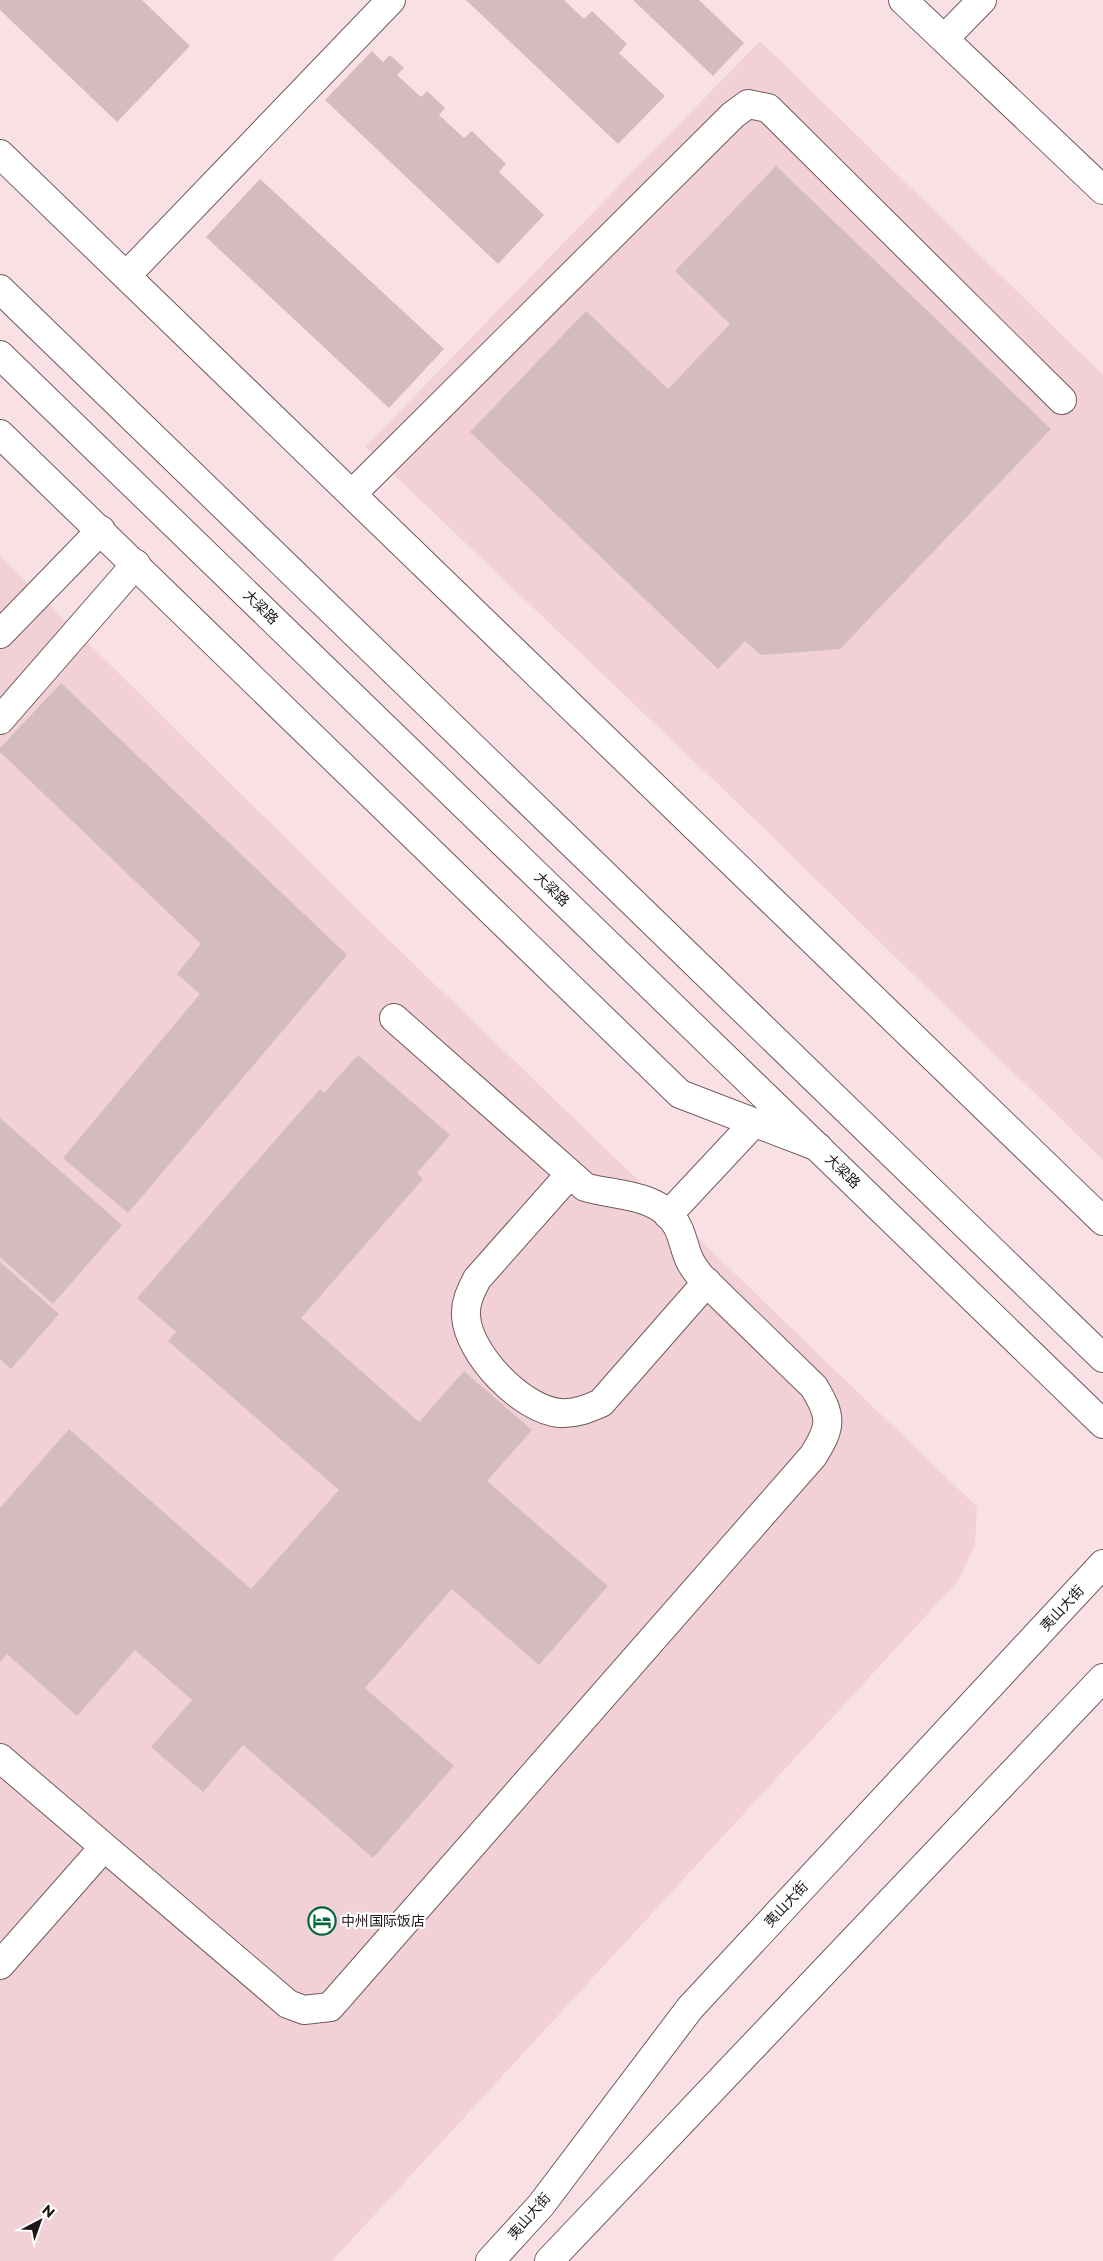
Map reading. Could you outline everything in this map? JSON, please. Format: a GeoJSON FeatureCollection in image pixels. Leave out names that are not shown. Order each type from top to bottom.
{"type":"FeatureCollection","features":[{"type":"Feature","properties":{"kind":"main road"},"geometry":{"type":"LineString","coordinates":[[126,276],[391,0]]}},
{"type":"Feature","properties":{"kind":"main road"},"geometry":{"type":"LineString","coordinates":[[903,0],[1103,190]]}},
{"type":"Feature","properties":{"kind":"main road"},"geometry":{"type":"LineString","coordinates":[[944,39],[982,0]]}},
{"type":"Feature","properties":{"kind":"main road"},"geometry":{"type":"LineString","coordinates":[[352,494],[733,114],[748,104],[768,108],[1062,400]]}},
{"type":"Feature","properties":{"kind":"main road"},"geometry":{"type":"LineString","coordinates":[[0,154],[1103,1221]]}},
{"type":"Feature","properties":{"kind":"main road"},"geometry":{"type":"LineString","coordinates":[[0,289],[1103,1358]]}},
{"type":"Feature","properties":{"kind":"main road","name":"大梁路"},"geometry":{"type":"LineString","coordinates":[[0,355],[1103,1424]]}},
{"type":"Feature","properties":{"kind":"main road"},"geometry":{"type":"LineString","coordinates":[[0,434],[680,1094],[818,1147]]}},
{"type":"Feature","properties":{"kind":"main road"},"geometry":{"type":"LineString","coordinates":[[0,634],[100,530]]}},
{"type":"Feature","properties":{"kind":"main road"},"geometry":{"type":"LineString","coordinates":[[0,720],[136,564]]}},
{"type":"Feature","properties":{"kind":"main road"},"geometry":{"type":"LineString","coordinates":[[0,1758],[288,2004],[304,2010],[330,2007],[813,1456],[827,1434],[826,1407],[814,1387],[707,1282],[690,1262],[676,1224],[662,1209],[637,1196],[603,1193],[585,1187],[394,1018]]}},
{"type":"Feature","properties":{"kind":"main road"},"geometry":{"type":"LineString","coordinates":[[668,1215],[754,1123]]}},
{"type":"Feature","properties":{"kind":"main road"},"geometry":{"type":"LineString","coordinates":[[570,1174],[478,1279],[468,1296],[466,1316],[472,1336],[484,1361],[508,1385],[534,1405],[559,1413],[583,1412],[601,1403],[707,1282]]}},
{"type":"Feature","properties":{"kind":"main road","name":"夷山大街"},"geometry":{"type":"LineString","coordinates":[[490,2261],[541,2205],[690,2008],[1103,1564]]}},
{"type":"Feature","properties":{"kind":"main road"},"geometry":{"type":"LineString","coordinates":[[549,2261],[1103,1678]]}},
{"type":"Feature","properties":{"kind":"main road"},"geometry":{"type":"LineString","coordinates":[[0,1965],[104,1847]]}},
{"type":"Feature","properties":{"kind":"shaded area"},"geometry":{"type":"Polygon","coordinates":[[[760,41],[1103,375],[1103,1160],[747,812],[365,447],[760,41]]]}},
{"type":"Feature","properties":{"kind":"shaded area","name":"中州国际饭店"},"geometry":{"type":"Polygon","coordinates":[[[0,556],[393,944],[977,1507],[975,1545],[958,1581],[332,2261],[0,2261],[0,556]]]}},
{"type":"Feature","properties":{"kind":"building"},"geometry":{"type":"Polygon","coordinates":[[[0,0],[142,0],[190,46],[117,122],[0,10],[0,0]]]}},
{"type":"Feature","properties":{"kind":"building"},"geometry":{"type":"Polygon","coordinates":[[[466,0],[564,0],[584,19],[592,11],[627,44],[619,53],[665,96],[618,144],[466,0]]]}},
{"type":"Feature","properties":{"kind":"building"},"geometry":{"type":"Polygon","coordinates":[[[633,0],[699,0],[744,43],[713,76],[633,0]]]}},
{"type":"Feature","properties":{"kind":"building"},"geometry":{"type":"Polygon","coordinates":[[[372,51],[383,62],[390,55],[404,68],[397,75],[421,97],[427,91],[445,108],[439,115],[464,138],[472,131],[506,164],[499,172],[544,215],[498,264],[325,100],[372,51]]]}},
{"type":"Feature","properties":{"kind":"building"},"geometry":{"type":"Polygon","coordinates":[[[776,166],[1051,429],[840,649],[761,655],[745,641],[718,669],[470,432],[586,311],[668,389],[730,324],[675,271],[776,166]]]}},
{"type":"Feature","properties":{"kind":"building"},"geometry":{"type":"Polygon","coordinates":[[[260,179],[444,349],[389,408],[206,237],[260,179]]]}},
{"type":"Feature","properties":{"kind":"building"},"geometry":{"type":"Polygon","coordinates":[[[61,683],[347,955],[128,1213],[63,1158],[200,994],[177,974],[201,944],[0,752],[0,748],[61,683]]]}},
{"type":"Feature","properties":{"kind":"building"},"geometry":{"type":"Polygon","coordinates":[[[358,1055],[450,1135],[417,1173],[423,1179],[301,1318],[419,1422],[464,1371],[532,1430],[487,1481],[608,1586],[539,1665],[452,1589],[365,1688],[454,1766],[373,1858],[243,1745],[203,1792],[151,1747],[192,1700],[135,1650],[77,1716],[7,1654],[0,1662],[0,1508],[69,1429],[251,1589],[339,1490],[168,1341],[176,1332],[137,1298],[320,1089],[324,1093],[358,1055]]]}},
{"type":"Feature","properties":{"kind":"building"},"geometry":{"type":"Polygon","coordinates":[[[0,1118],[122,1225],[53,1304],[0,1257],[0,1118]]]}},
{"type":"Feature","properties":{"kind":"building"},"geometry":{"type":"Polygon","coordinates":[[[0,1262],[59,1314],[11,1369],[0,1359],[0,1262]]]}},
{"type":"Feature","properties":{"kind":"place","name":"中州国际饭店"},"geometry":{"type":"Point","coordinates":[322,1921]}}]}
